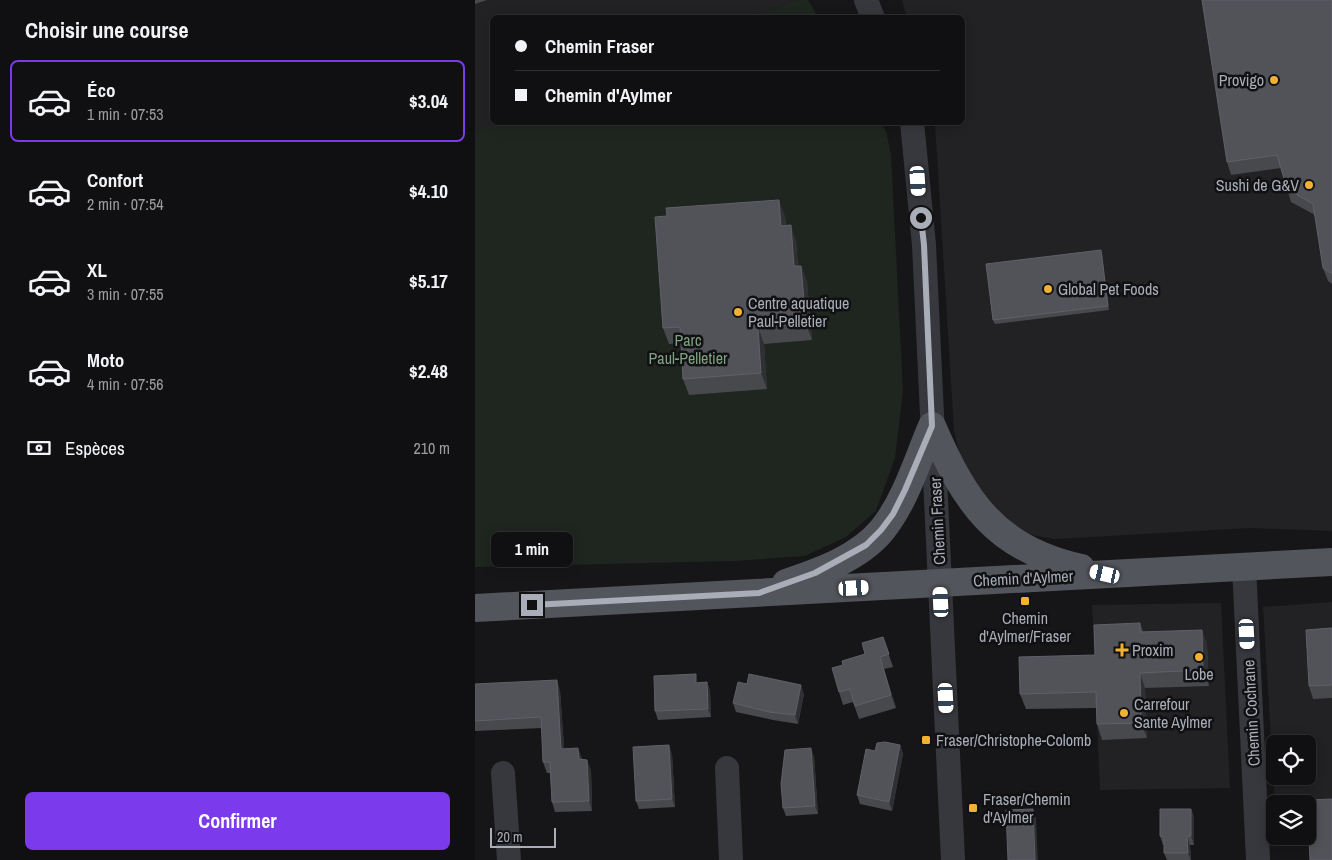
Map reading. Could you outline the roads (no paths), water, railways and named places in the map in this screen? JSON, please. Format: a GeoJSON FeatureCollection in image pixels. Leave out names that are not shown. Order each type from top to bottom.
{"type":"FeatureCollection","features":[{"type":"Feature","properties":{"kind":"main road"},"geometry":{"type":"LineString","coordinates":[[932,426],[947,462],[961,486],[993,526],[1010,540],[1033,553],[1057,563],[1105,574]]}},
{"type":"Feature","properties":{"kind":"main road"},"geometry":{"type":"LineString","coordinates":[[759,593],[815,573],[866,545],[893,514],[932,426]]}},
{"type":"Feature","properties":{"kind":"main road","name":"Chemin d'Aylmer"},"geometry":{"type":"LineString","coordinates":[[475,608],[1332,562]]}},
{"type":"Feature","properties":{"kind":"street"},"geometry":{"type":"LineString","coordinates":[[866,0],[872,15]]}},
{"type":"Feature","properties":{"kind":"street","name":"Chemin Fraser"},"geometry":{"type":"LineString","coordinates":[[912,125],[924,245],[953,860]]}},
{"type":"Feature","properties":{"kind":"street","name":"Chemin Cochrane"},"geometry":{"type":"LineString","coordinates":[[1244,566],[1258,860]]}},
{"type":"Feature","properties":{"kind":"street"},"geometry":{"type":"LineString","coordinates":[[727,768],[731,860]]}},
{"type":"Feature","properties":{"kind":"street"},"geometry":{"type":"LineString","coordinates":[[503,773],[509,860]]}},
{"type":"Feature","properties":{"kind":"place","name":"Provigo"},"geometry":{"type":"Point","coordinates":[1274,80]}},
{"type":"Feature","properties":{"kind":"place","name":"Sushi de G&V"},"geometry":{"type":"Point","coordinates":[1309,185]}},
{"type":"Feature","properties":{"kind":"place","name":"Global Pet Foods"},"geometry":{"type":"Point","coordinates":[1048,289]}},
{"type":"Feature","properties":{"kind":"place","name":"Centre aquatique Paul-Pelletier"},"geometry":{"type":"Point","coordinates":[738,312]}},
{"type":"Feature","properties":{"kind":"place","name":"Chemin d'Aylmer/Fraser"},"geometry":{"type":"Point","coordinates":[1025,601]}},
{"type":"Feature","properties":{"kind":"place","name":"Proxim"},"geometry":{"type":"Point","coordinates":[1122,650]}},
{"type":"Feature","properties":{"kind":"place","name":"Lobe"},"geometry":{"type":"Point","coordinates":[1199,657]}},
{"type":"Feature","properties":{"kind":"place","name":"Carrefour Sante Aylmer"},"geometry":{"type":"Point","coordinates":[1124,713]}},
{"type":"Feature","properties":{"kind":"place","name":"Fraser/Christophe-Colomb"},"geometry":{"type":"Point","coordinates":[926,740]}},
{"type":"Feature","properties":{"kind":"place","name":"Fraser/Chemin d'Aylmer"},"geometry":{"type":"Point","coordinates":[973,808]}},
{"type":"Feature","properties":{"kind":"park label","name":"Parc Paul-Pelletier"},"geometry":{"type":"Point","coordinates":[688,349]}}]}
